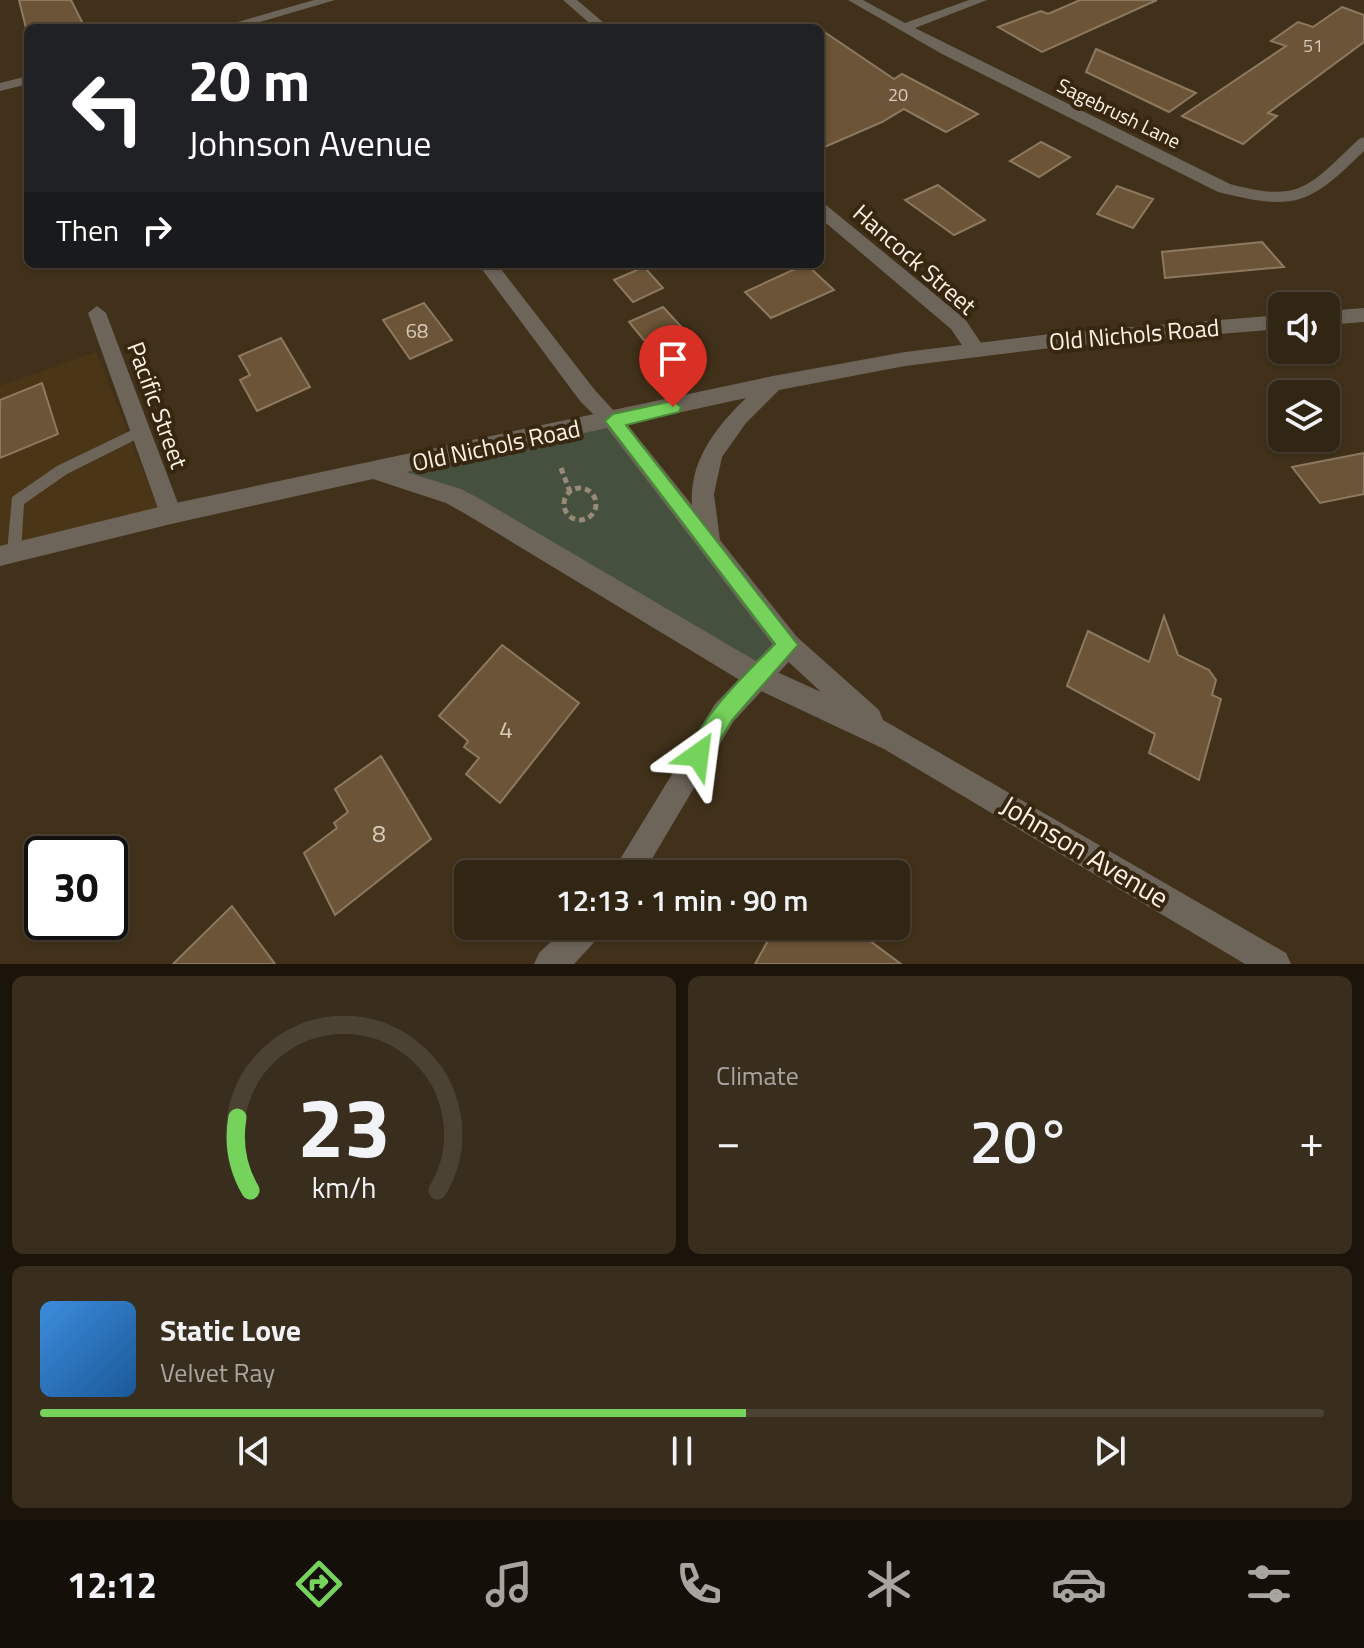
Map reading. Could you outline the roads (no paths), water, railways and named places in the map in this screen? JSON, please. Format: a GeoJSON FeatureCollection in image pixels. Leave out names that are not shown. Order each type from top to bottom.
{"type":"FeatureCollection","features":[{"type":"Feature","properties":{"kind":"street"},"geometry":{"type":"LineString","coordinates":[[239,24],[329,0]]}},
{"type":"Feature","properties":{"kind":"street"},"geometry":{"type":"LineString","coordinates":[[569,0],[598,24]]}},
{"type":"Feature","properties":{"kind":"street","name":"Sagebrush Lane"},"geometry":{"type":"LineString","coordinates":[[854,0],[903,28],[1224,188],[1260,197],[1293,197],[1325,178],[1364,142]]}},
{"type":"Feature","properties":{"kind":"street"},"geometry":{"type":"LineString","coordinates":[[903,28],[981,0]]}},
{"type":"Feature","properties":{"kind":"street"},"geometry":{"type":"LineString","coordinates":[[0,87],[24,81]]}},
{"type":"Feature","properties":{"kind":"street","name":"Hancock Street"},"geometry":{"type":"LineString","coordinates":[[824,212],[958,324],[975,349]]}},
{"type":"Feature","properties":{"kind":"street","name":"Johnson Avenue"},"geometry":{"type":"LineString","coordinates":[[490,268],[587,395],[613,421],[788,645],[894,739]]}},
{"type":"Feature","properties":{"kind":"street","name":"Pacific Street"},"geometry":{"type":"LineString","coordinates":[[97,313],[171,514]]}},
{"type":"Feature","properties":{"kind":"street"},"geometry":{"type":"LineString","coordinates":[[1340,317],[1364,315]]}},
{"type":"Feature","properties":{"kind":"street","name":"Old Nichols Road"},"geometry":{"type":"LineString","coordinates":[[7,554],[171,514],[773,384],[975,349],[1268,323]]}},
{"type":"Feature","properties":{"kind":"street"},"geometry":{"type":"LineString","coordinates":[[709,546],[703,489],[714,449],[735,420],[773,384]]}},
{"type":"Feature","properties":{"kind":"street","name":"Johnson Avenue"},"geometry":{"type":"LineString","coordinates":[[375,471],[453,496],[472,506],[757,676],[894,739],[1275,964]]}},
{"type":"Feature","properties":{"kind":"street"},"geometry":{"type":"LineString","coordinates":[[635,860],[724,713],[788,645]]}},
{"type":"Feature","properties":{"kind":"street"},"geometry":{"type":"LineString","coordinates":[[550,964],[576,940]]}},
{"type":"Feature","properties":{"kind":"lane"},"geometry":{"type":"LineString","coordinates":[[7,554],[17,501],[62,470],[140,431]]}}]}
